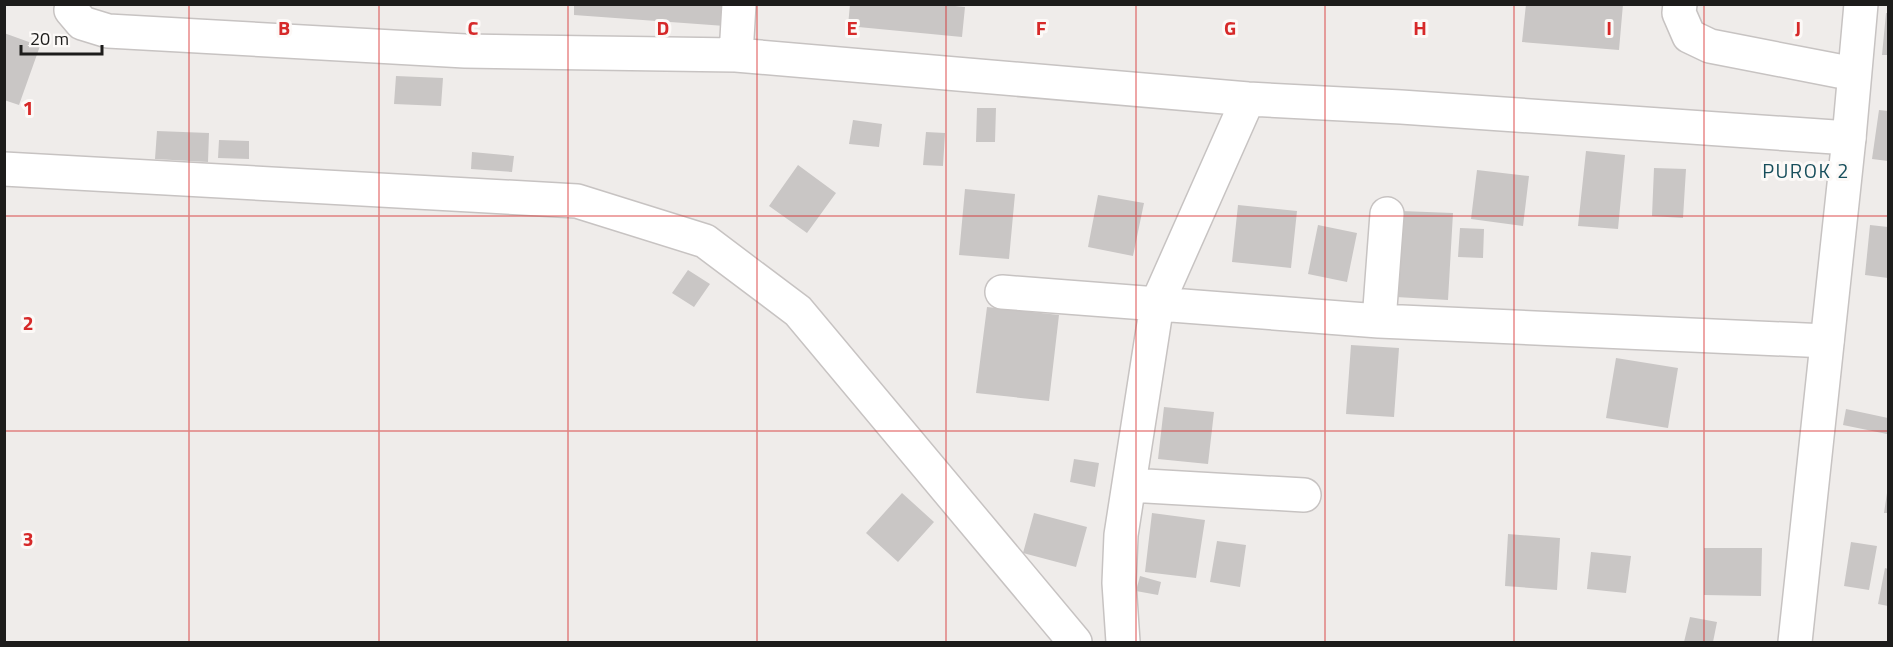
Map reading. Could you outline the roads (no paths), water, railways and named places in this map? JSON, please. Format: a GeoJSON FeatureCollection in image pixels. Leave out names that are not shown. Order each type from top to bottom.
{"type":"FeatureCollection","features":[{"type":"Feature","properties":{"kind":"street"},"geometry":{"type":"LineString","coordinates":[[72,4],[71,10],[82,22],[108,31],[465,51],[736,55],[1248,99],[1849,138]]}},
{"type":"Feature","properties":{"kind":"street"},"geometry":{"type":"LineString","coordinates":[[736,55],[740,4]]}},
{"type":"Feature","properties":{"kind":"street"},"geometry":{"type":"LineString","coordinates":[[1680,4],[1679,14],[1689,36],[1710,46],[1854,74]]}},
{"type":"Feature","properties":{"kind":"street"},"geometry":{"type":"LineString","coordinates":[[1795,642],[1849,138],[1861,4]]}},
{"type":"Feature","properties":{"kind":"street"},"geometry":{"type":"LineString","coordinates":[[1123,642],[1119,571],[1121,535],[1157,304],[1248,99]]}},
{"type":"Feature","properties":{"kind":"street"},"geometry":{"type":"LineString","coordinates":[[4,169],[577,201],[705,242],[798,311],[1075,642]]}},
{"type":"Feature","properties":{"kind":"street"},"geometry":{"type":"LineString","coordinates":[[1379,321],[1387,214]]}},
{"type":"Feature","properties":{"kind":"street"},"geometry":{"type":"LineString","coordinates":[[1002,292],[1379,321],[1827,341]]}},
{"type":"Feature","properties":{"kind":"street"},"geometry":{"type":"LineString","coordinates":[[1129,485],[1304,495]]}},
{"type":"Feature","properties":{"kind":"district","name":"PUROK 2"},"geometry":{"type":"Point","coordinates":[1806,170]}}]}
